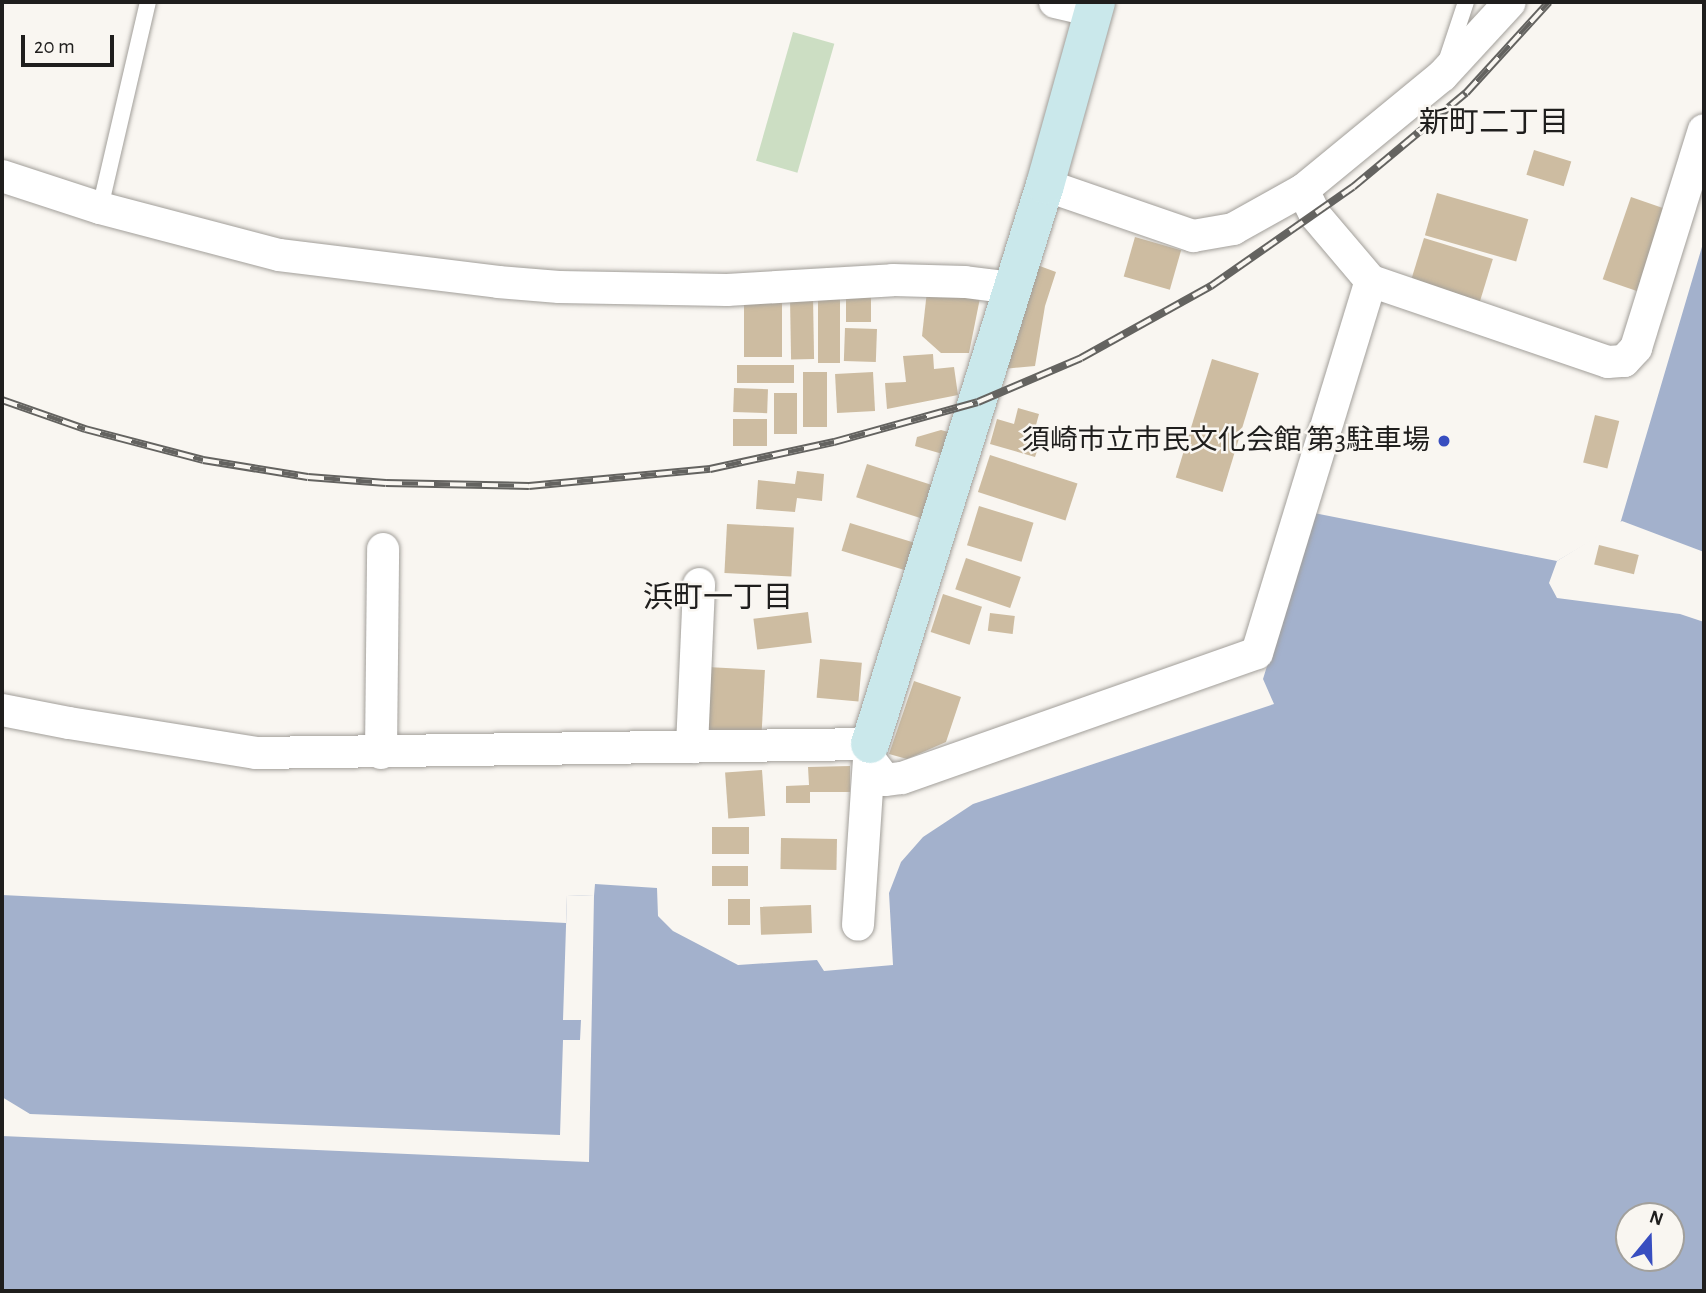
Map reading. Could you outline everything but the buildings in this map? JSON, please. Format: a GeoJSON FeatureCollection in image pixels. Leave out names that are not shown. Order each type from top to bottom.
{"type":"FeatureCollection","features":[{"type":"Feature","properties":{"kind":"street"},"geometry":{"type":"LineString","coordinates":[[858,925],[870,752],[1045,185],[1094,6],[1055,2]]}},
{"type":"Feature","properties":{"kind":"street"},"geometry":{"type":"LineString","coordinates":[[1045,185],[1194,236],[1233,229],[1303,190],[1442,76],[1510,2]]}},
{"type":"Feature","properties":{"kind":"street"},"geometry":{"type":"LineString","coordinates":[[1303,190],[1315,215],[1371,281],[1608,362],[1624,361],[1636,348],[1704,130]]}},
{"type":"Feature","properties":{"kind":"street"},"geometry":{"type":"LineString","coordinates":[[2,176],[100,208],[279,255],[498,282],[559,287],[727,290],[893,279],[965,282],[1012,288]]}},
{"type":"Feature","properties":{"kind":"street"},"geometry":{"type":"LineString","coordinates":[[870,752],[885,780],[902,778],[1257,653],[1371,281]]}},
{"type":"Feature","properties":{"kind":"street"},"geometry":{"type":"LineString","coordinates":[[381,752],[383,550]]}},
{"type":"Feature","properties":{"kind":"street"},"geometry":{"type":"LineString","coordinates":[[692,747],[699,584]]}},
{"type":"Feature","properties":{"kind":"street"},"geometry":{"type":"LineString","coordinates":[[2,710],[256,753],[692,747],[870,752]]}},
{"type":"Feature","properties":{"kind":"lane"},"geometry":{"type":"LineString","coordinates":[[100,208],[148,2]]}},
{"type":"Feature","properties":{"kind":"lane"},"geometry":{"type":"LineString","coordinates":[[1442,76],[1465,2]]}},
{"type":"Feature","properties":{"kind":"green space"},"geometry":{"type":"Polygon","coordinates":[[[793,32],[834,44],[797,173],[756,161],[793,32]]]}},
{"type":"Feature","properties":{"kind":"water"},"geometry":{"type":"Polygon","coordinates":[[[1704,240],[1704,1291],[2,1291],[2,895],[566,923],[567,895],[594,896],[595,884],[657,888],[658,916],[673,931],[738,965],[817,960],[824,971],[893,965],[889,893],[901,862],[923,837],[973,804],[1274,704],[1263,679],[1314,513],[1557,561],[1620,524],[1704,240]]]}},
{"type":"Feature","properties":{"kind":"pier"},"geometry":{"type":"Polygon","coordinates":[[[1622,521],[1704,552],[1704,622],[1680,614],[1557,598],[1549,583],[1557,561],[1622,521]]]}},
{"type":"Feature","properties":{"kind":"pier"},"geometry":{"type":"Polygon","coordinates":[[[567,895],[594,896],[589,1162],[2,1136],[2,1097],[30,1114],[560,1135],[563,1040],[580,1040],[581,1020],[563,1020],[567,895]]]}},
{"type":"Feature","properties":{"kind":"railway"},"geometry":{"type":"LineString","coordinates":[[2,400],[85,429],[203,460],[308,477],[386,483],[529,486],[710,469],[834,442],[978,402],[1081,358],[1211,286],[1353,187],[1466,93],[1549,2]]}},
{"type":"Feature","properties":{"kind":"place","name":"須崎市立市民文化会館 第3駐車場"},"geometry":{"type":"Point","coordinates":[1444,441]}},
{"type":"Feature","properties":{"kind":"district","name":"新町二丁目"},"geometry":{"type":"Point","coordinates":[1494,123]}},
{"type":"Feature","properties":{"kind":"district","name":"浜町一丁目"},"geometry":{"type":"Point","coordinates":[718,598]}}]}
